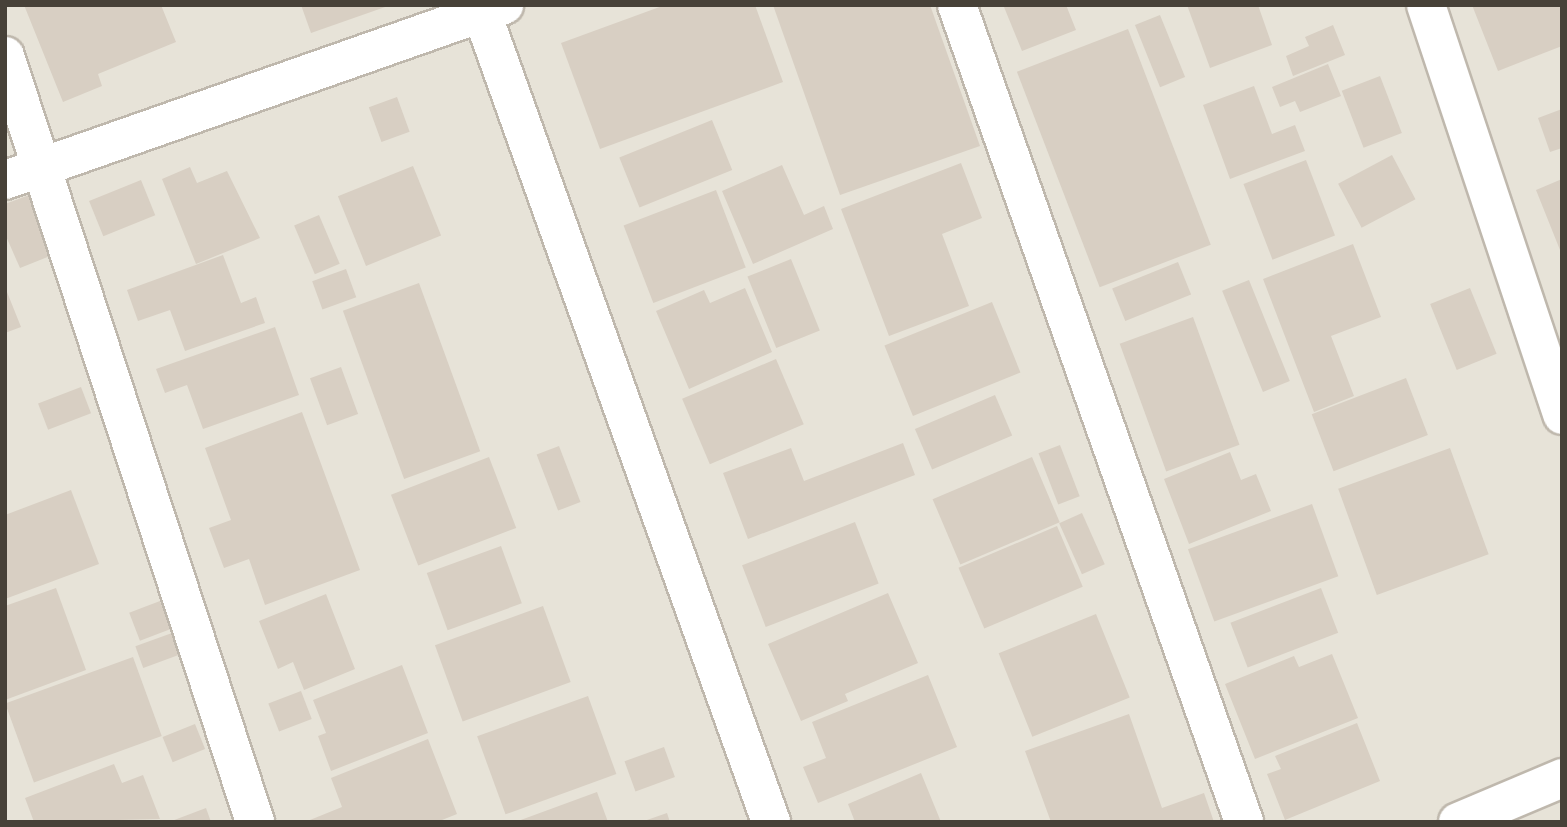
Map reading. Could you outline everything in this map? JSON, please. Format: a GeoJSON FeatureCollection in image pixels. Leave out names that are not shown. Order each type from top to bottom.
{"type":"FeatureCollection","features":[{"type":"Feature","properties":{"kind":"street"},"geometry":{"type":"LineString","coordinates":[[957,5],[1244,822]]}},
{"type":"Feature","properties":{"kind":"street"},"geometry":{"type":"LineString","coordinates":[[1426,5],[1562,415]]}},
{"type":"Feature","properties":{"kind":"street"},"geometry":{"type":"LineString","coordinates":[[5,180],[488,8],[771,822]]}},
{"type":"Feature","properties":{"kind":"street"},"geometry":{"type":"LineString","coordinates":[[5,56],[255,822]]}},
{"type":"Feature","properties":{"kind":"street"},"geometry":{"type":"LineString","coordinates":[[1458,822],[1562,778]]}},
{"type":"Feature","properties":{"kind":"shaded area"},"geometry":{"type":"Polygon","coordinates":[[[5,5],[1562,5],[1562,822],[5,822],[5,5]]]}},
{"type":"Feature","properties":{"kind":"building"},"geometry":{"type":"Polygon","coordinates":[[[24,5],[161,5],[176,42],[98,74],[102,86],[63,102],[24,5]]]}},
{"type":"Feature","properties":{"kind":"building"},"geometry":{"type":"Polygon","coordinates":[[[301,5],[388,5],[388,6],[311,33],[301,5]]]}},
{"type":"Feature","properties":{"kind":"building"},"geometry":{"type":"Polygon","coordinates":[[[665,5],[755,5],[783,82],[600,149],[561,43],[665,5]]]}},
{"type":"Feature","properties":{"kind":"building"},"geometry":{"type":"Polygon","coordinates":[[[773,5],[930,5],[980,146],[840,195],[773,5]]]}},
{"type":"Feature","properties":{"kind":"building"},"geometry":{"type":"Polygon","coordinates":[[[1066,5],[1076,30],[1022,51],[1004,7],[1066,5]]]}},
{"type":"Feature","properties":{"kind":"building"},"geometry":{"type":"Polygon","coordinates":[[[1187,5],[1258,5],[1272,45],[1210,68],[1187,5]]]}},
{"type":"Feature","properties":{"kind":"building"},"geometry":{"type":"Polygon","coordinates":[[[1472,5],[1562,5],[1562,46],[1498,71],[1472,5]]]}},
{"type":"Feature","properties":{"kind":"building"},"geometry":{"type":"Polygon","coordinates":[[[1160,15],[1185,77],[1160,87],[1135,25],[1160,15]]]}},
{"type":"Feature","properties":{"kind":"building"},"geometry":{"type":"Polygon","coordinates":[[[1333,25],[1345,55],[1293,76],[1286,56],[1309,46],[1305,37],[1333,25]]]}},
{"type":"Feature","properties":{"kind":"building"},"geometry":{"type":"Polygon","coordinates":[[[1128,29],[1211,245],[1100,287],[1017,72],[1128,29]]]}},
{"type":"Feature","properties":{"kind":"building"},"geometry":{"type":"Polygon","coordinates":[[[1328,64],[1341,96],[1300,112],[1295,101],[1280,107],[1272,87],[1328,64]]]}},
{"type":"Feature","properties":{"kind":"building"},"geometry":{"type":"Polygon","coordinates":[[[1380,76],[1402,133],[1364,148],[1342,91],[1380,76]]]}},
{"type":"Feature","properties":{"kind":"building"},"geometry":{"type":"Polygon","coordinates":[[[1254,86],[1272,134],[1295,125],[1305,151],[1230,179],[1203,105],[1254,86]]]}},
{"type":"Feature","properties":{"kind":"building"},"geometry":{"type":"Polygon","coordinates":[[[397,97],[410,132],[381,142],[369,107],[397,97]]]}},
{"type":"Feature","properties":{"kind":"building"},"geometry":{"type":"Polygon","coordinates":[[[1562,109],[1562,148],[1550,152],[1538,118],[1562,109]]]}},
{"type":"Feature","properties":{"kind":"building"},"geometry":{"type":"Polygon","coordinates":[[[712,120],[732,170],[640,208],[619,157],[712,120]]]}},
{"type":"Feature","properties":{"kind":"building"},"geometry":{"type":"Polygon","coordinates":[[[1392,155],[1415,199],[1362,228],[1338,184],[1392,155]]]}},
{"type":"Feature","properties":{"kind":"building"},"geometry":{"type":"Polygon","coordinates":[[[1306,160],[1335,236],[1272,260],[1243,184],[1306,160]]]}},
{"type":"Feature","properties":{"kind":"building"},"geometry":{"type":"Polygon","coordinates":[[[961,163],[982,218],[942,234],[969,306],[889,336],[841,209],[961,163]]]}},
{"type":"Feature","properties":{"kind":"building"},"geometry":{"type":"Polygon","coordinates":[[[782,165],[804,215],[824,206],[833,229],[753,264],[722,191],[782,165]]]}},
{"type":"Feature","properties":{"kind":"building"},"geometry":{"type":"Polygon","coordinates":[[[413,166],[441,236],[366,266],[338,196],[413,166]]]}},
{"type":"Feature","properties":{"kind":"building"},"geometry":{"type":"Polygon","coordinates":[[[190,167],[197,183],[227,171],[260,238],[196,264],[162,179],[190,167]]]}},
{"type":"Feature","properties":{"kind":"building"},"geometry":{"type":"Polygon","coordinates":[[[1562,179],[1562,255],[1536,190],[1562,179]]]}},
{"type":"Feature","properties":{"kind":"building"},"geometry":{"type":"Polygon","coordinates":[[[141,180],[155,215],[103,236],[89,201],[141,180]]]}},
{"type":"Feature","properties":{"kind":"building"},"geometry":{"type":"Polygon","coordinates":[[[716,190],[746,267],[653,303],[624,225],[716,190]]]}},
{"type":"Feature","properties":{"kind":"building"},"geometry":{"type":"Polygon","coordinates":[[[32,194],[55,254],[20,268],[5,234],[5,204],[32,194]]]}},
{"type":"Feature","properties":{"kind":"building"},"geometry":{"type":"Polygon","coordinates":[[[319,215],[340,264],[315,274],[294,226],[319,215]]]}},
{"type":"Feature","properties":{"kind":"building"},"geometry":{"type":"Polygon","coordinates":[[[1353,244],[1381,317],[1331,336],[1354,396],[1314,412],[1263,279],[1353,244]]]}},
{"type":"Feature","properties":{"kind":"building"},"geometry":{"type":"Polygon","coordinates":[[[223,255],[241,303],[256,297],[265,323],[185,351],[170,310],[138,321],[127,290],[223,255]]]}},
{"type":"Feature","properties":{"kind":"building"},"geometry":{"type":"Polygon","coordinates":[[[791,259],[820,330],[776,348],[747,277],[791,259]]]}},
{"type":"Feature","properties":{"kind":"building"},"geometry":{"type":"Polygon","coordinates":[[[1178,262],[1191,294],[1125,321],[1112,289],[1178,262]]]}},
{"type":"Feature","properties":{"kind":"building"},"geometry":{"type":"Polygon","coordinates":[[[346,269],[356,297],[322,310],[312,281],[346,269]]]}},
{"type":"Feature","properties":{"kind":"building"},"geometry":{"type":"Polygon","coordinates":[[[1249,280],[1290,381],[1263,392],[1222,291],[1249,280]]]}},
{"type":"Feature","properties":{"kind":"building"},"geometry":{"type":"Polygon","coordinates":[[[419,283],[480,451],[404,479],[343,311],[419,283]]]}},
{"type":"Feature","properties":{"kind":"building"},"geometry":{"type":"Polygon","coordinates":[[[5,287],[21,327],[5,333],[5,287]]]}},
{"type":"Feature","properties":{"kind":"building"},"geometry":{"type":"Polygon","coordinates":[[[745,288],[772,352],[689,389],[656,311],[704,290],[710,303],[745,288]]]}},
{"type":"Feature","properties":{"kind":"building"},"geometry":{"type":"Polygon","coordinates":[[[1470,288],[1497,354],[1457,370],[1430,304],[1470,288]]]}},
{"type":"Feature","properties":{"kind":"building"},"geometry":{"type":"Polygon","coordinates":[[[992,302],[1020,372],[913,416],[884,345],[992,302]]]}},
{"type":"Feature","properties":{"kind":"building"},"geometry":{"type":"Polygon","coordinates":[[[1193,317],[1240,445],[1166,471],[1120,344],[1193,317]]]}},
{"type":"Feature","properties":{"kind":"building"},"geometry":{"type":"Polygon","coordinates":[[[275,327],[299,395],[203,429],[187,385],[165,393],[156,369],[275,327]]]}},
{"type":"Feature","properties":{"kind":"building"},"geometry":{"type":"Polygon","coordinates":[[[776,359],[804,424],[710,464],[682,399],[776,359]]]}},
{"type":"Feature","properties":{"kind":"building"},"geometry":{"type":"Polygon","coordinates":[[[341,367],[358,414],[327,425],[310,378],[341,367]]]}},
{"type":"Feature","properties":{"kind":"building"},"geometry":{"type":"Polygon","coordinates":[[[1406,378],[1428,435],[1334,471],[1312,414],[1406,378]]]}},
{"type":"Feature","properties":{"kind":"building"},"geometry":{"type":"Polygon","coordinates":[[[81,387],[91,413],[48,430],[38,403],[81,387]]]}},
{"type":"Feature","properties":{"kind":"building"},"geometry":{"type":"Polygon","coordinates":[[[995,395],[1012,436],[932,469],[915,429],[995,395]]]}},
{"type":"Feature","properties":{"kind":"building"},"geometry":{"type":"Polygon","coordinates":[[[302,412],[360,570],[265,605],[249,559],[224,568],[209,528],[231,520],[205,448],[302,412]]]}},
{"type":"Feature","properties":{"kind":"building"},"geometry":{"type":"Polygon","coordinates":[[[903,443],[915,475],[748,539],[723,473],[791,448],[804,481],[903,443]]]}},
{"type":"Feature","properties":{"kind":"building"},"geometry":{"type":"Polygon","coordinates":[[[1060,445],[1080,496],[1058,505],[1039,453],[1060,445]]]}},
{"type":"Feature","properties":{"kind":"building"},"geometry":{"type":"Polygon","coordinates":[[[559,446],[581,502],[558,511],[537,455],[559,446]]]}},
{"type":"Feature","properties":{"kind":"building"},"geometry":{"type":"Polygon","coordinates":[[[1450,448],[1489,554],[1377,595],[1338,489],[1450,448]]]}},
{"type":"Feature","properties":{"kind":"building"},"geometry":{"type":"Polygon","coordinates":[[[1230,452],[1241,480],[1256,474],[1271,511],[1189,544],[1164,479],[1230,452]]]}},
{"type":"Feature","properties":{"kind":"building"},"geometry":{"type":"Polygon","coordinates":[[[489,457],[516,528],[418,566],[391,495],[489,457]]]}},
{"type":"Feature","properties":{"kind":"building"},"geometry":{"type":"Polygon","coordinates":[[[1032,457],[1060,522],[960,565],[933,499],[1032,457]]]}},
{"type":"Feature","properties":{"kind":"building"},"geometry":{"type":"Polygon","coordinates":[[[71,490],[99,564],[5,599],[5,515],[71,490]]]}},
{"type":"Feature","properties":{"kind":"building"},"geometry":{"type":"Polygon","coordinates":[[[1312,504],[1338,576],[1214,622],[1188,549],[1312,504]]]}},
{"type":"Feature","properties":{"kind":"building"},"geometry":{"type":"Polygon","coordinates":[[[1082,513],[1105,564],[1082,574],[1059,523],[1082,513]]]}},
{"type":"Feature","properties":{"kind":"building"},"geometry":{"type":"Polygon","coordinates":[[[855,522],[879,584],[766,627],[742,565],[855,522]]]}},
{"type":"Feature","properties":{"kind":"building"},"geometry":{"type":"Polygon","coordinates":[[[1057,526],[1083,587],[984,629],[959,568],[1057,526]]]}},
{"type":"Feature","properties":{"kind":"building"},"geometry":{"type":"Polygon","coordinates":[[[501,546],[522,603],[448,630],[427,573],[501,546]]]}},
{"type":"Feature","properties":{"kind":"building"},"geometry":{"type":"Polygon","coordinates":[[[56,588],[86,670],[5,700],[5,606],[56,588]]]}},
{"type":"Feature","properties":{"kind":"building"},"geometry":{"type":"Polygon","coordinates":[[[1321,588],[1338,633],[1248,668],[1230,623],[1321,588]]]}},
{"type":"Feature","properties":{"kind":"building"},"geometry":{"type":"Polygon","coordinates":[[[888,593],[918,663],[845,694],[848,701],[801,721],[768,644],[888,593]]]}},
{"type":"Feature","properties":{"kind":"building"},"geometry":{"type":"Polygon","coordinates":[[[326,594],[355,669],[304,690],[293,662],[278,669],[259,621],[326,594]]]}},
{"type":"Feature","properties":{"kind":"building"},"geometry":{"type":"Polygon","coordinates":[[[160,601],[171,629],[140,641],[129,613],[160,601]]]}},
{"type":"Feature","properties":{"kind":"building"},"geometry":{"type":"Polygon","coordinates":[[[543,606],[571,682],[463,721],[435,645],[543,606]]]}},
{"type":"Feature","properties":{"kind":"building"},"geometry":{"type":"Polygon","coordinates":[[[1096,614],[1130,697],[1032,737],[999,653],[1096,614]]]}},
{"type":"Feature","properties":{"kind":"building"},"geometry":{"type":"Polygon","coordinates":[[[172,633],[180,655],[143,668],[135,646],[172,633]]]}},
{"type":"Feature","properties":{"kind":"building"},"geometry":{"type":"Polygon","coordinates":[[[1332,654],[1358,718],[1255,759],[1225,684],[1294,656],[1299,667],[1332,654]]]}},
{"type":"Feature","properties":{"kind":"building"},"geometry":{"type":"Polygon","coordinates":[[[133,657],[162,736],[34,782],[5,704],[133,657]]]}},
{"type":"Feature","properties":{"kind":"building"},"geometry":{"type":"Polygon","coordinates":[[[402,665],[428,733],[331,771],[318,736],[326,733],[313,700],[402,665]]]}},
{"type":"Feature","properties":{"kind":"building"},"geometry":{"type":"Polygon","coordinates":[[[928,675],[957,747],[818,803],[803,767],[826,758],[812,722],[928,675]]]}},
{"type":"Feature","properties":{"kind":"building"},"geometry":{"type":"Polygon","coordinates":[[[301,691],[312,719],[279,732],[268,704],[301,691]]]}},
{"type":"Feature","properties":{"kind":"building"},"geometry":{"type":"Polygon","coordinates":[[[588,696],[616,774],[506,814],[477,736],[588,696]]]}},
{"type":"Feature","properties":{"kind":"building"},"geometry":{"type":"Polygon","coordinates":[[[1129,714],[1162,808],[1204,793],[1214,822],[1051,822],[1025,751],[1129,714]]]}},
{"type":"Feature","properties":{"kind":"building"},"geometry":{"type":"Polygon","coordinates":[[[1357,723],[1380,781],[1285,820],[1267,774],[1281,769],[1275,756],[1357,723]]]}},
{"type":"Feature","properties":{"kind":"building"},"geometry":{"type":"Polygon","coordinates":[[[195,724],[205,749],[173,762],[163,737],[195,724]]]}},
{"type":"Feature","properties":{"kind":"building"},"geometry":{"type":"Polygon","coordinates":[[[428,739],[457,814],[437,822],[305,822],[342,807],[331,778],[428,739]]]}},
{"type":"Feature","properties":{"kind":"building"},"geometry":{"type":"Polygon","coordinates":[[[664,747],[675,777],[635,791],[625,761],[664,747]]]}},
{"type":"Feature","properties":{"kind":"building"},"geometry":{"type":"Polygon","coordinates":[[[114,764],[122,783],[143,775],[160,819],[34,822],[25,798],[114,764]]]}},
{"type":"Feature","properties":{"kind":"building"},"geometry":{"type":"Polygon","coordinates":[[[921,773],[941,822],[855,822],[848,804],[921,773]]]}},
{"type":"Feature","properties":{"kind":"building"},"geometry":{"type":"Polygon","coordinates":[[[597,792],[608,822],[518,822],[518,821],[597,792]]]}},
{"type":"Feature","properties":{"kind":"building"},"geometry":{"type":"Polygon","coordinates":[[[206,808],[211,822],[169,822],[206,808]]]}},
{"type":"Feature","properties":{"kind":"building"},"geometry":{"type":"Polygon","coordinates":[[[667,813],[670,822],[644,822],[644,821],[667,813]]]}}]}
